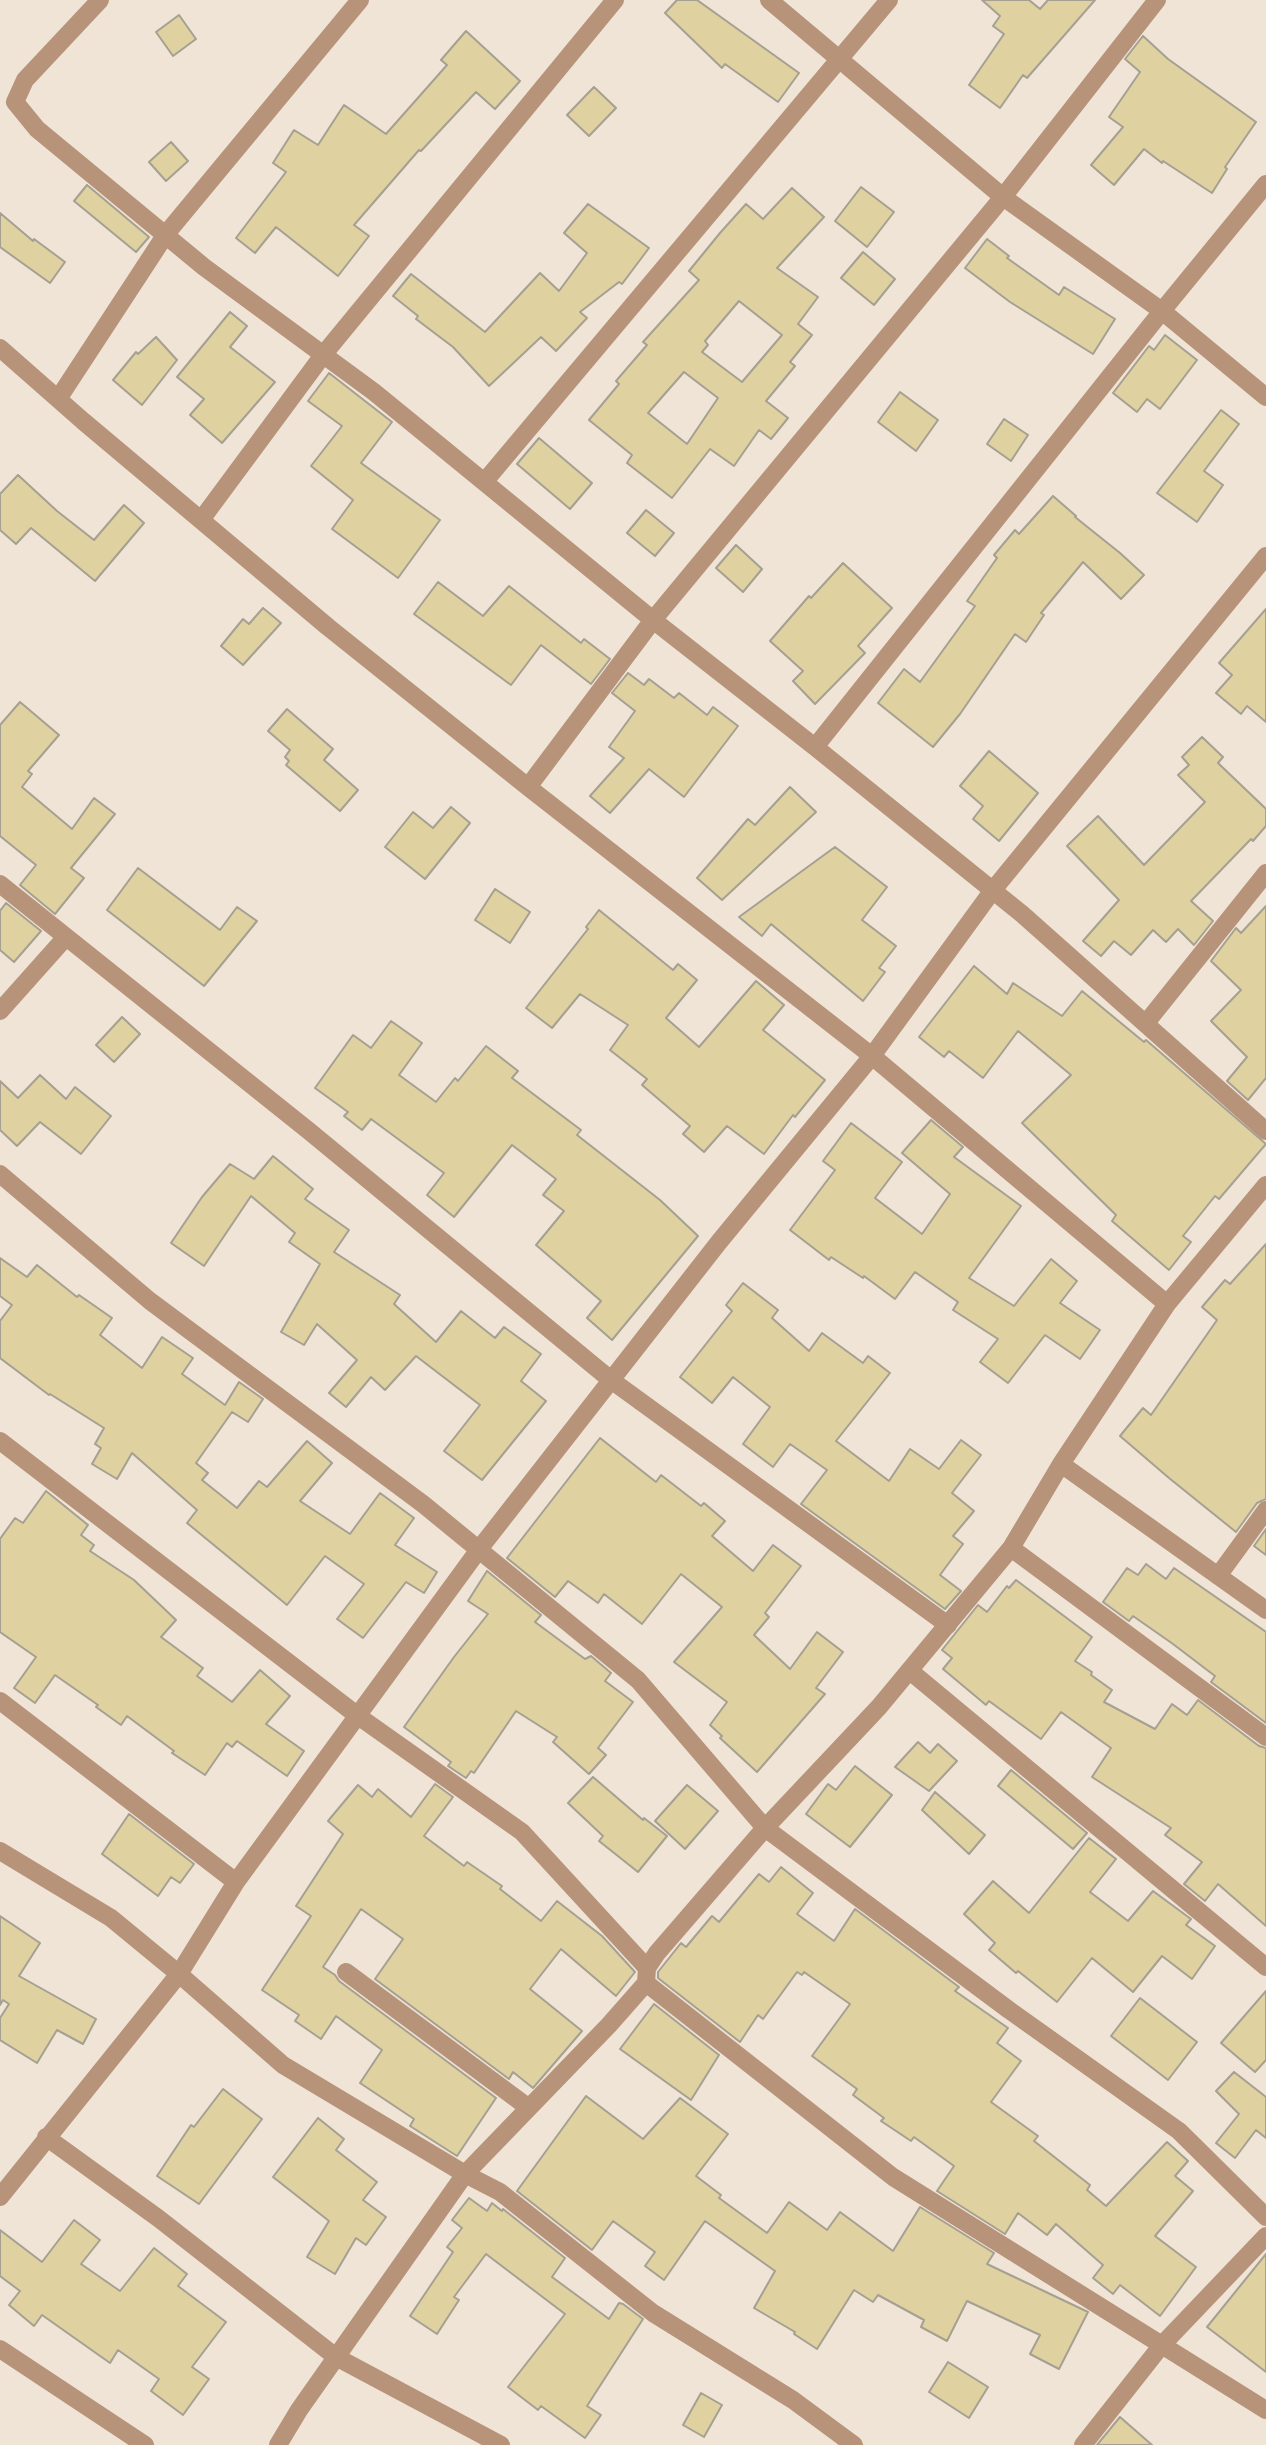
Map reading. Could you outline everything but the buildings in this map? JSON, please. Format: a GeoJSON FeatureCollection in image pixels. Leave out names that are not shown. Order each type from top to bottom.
{"type":"FeatureCollection","features":[{"type":"Feature","properties":{"kind":"street"},"geometry":{"type":"LineString","coordinates":[[100,0],[25,80],[15,102],[37,129],[204,267],[374,392],[653,620],[993,890],[1266,1131]]}},
{"type":"Feature","properties":{"kind":"street"},"geometry":{"type":"LineString","coordinates":[[58,399],[166,234],[360,0]]}},
{"type":"Feature","properties":{"kind":"street"},"geometry":{"type":"LineString","coordinates":[[201,520],[323,355],[615,0]]}},
{"type":"Feature","properties":{"kind":"street"},"geometry":{"type":"LineString","coordinates":[[769,0],[1003,197],[1161,311],[1266,397]]}},
{"type":"Feature","properties":{"kind":"street"},"geometry":{"type":"LineString","coordinates":[[485,481],[889,0]]}},
{"type":"Feature","properties":{"kind":"street"},"geometry":{"type":"LineString","coordinates":[[528,788],[653,620],[1003,197],[1157,0]]}},
{"type":"Feature","properties":{"kind":"street"},"geometry":{"type":"LineString","coordinates":[[815,747],[1161,311],[1266,184]]}},
{"type":"Feature","properties":{"kind":"street"},"geometry":{"type":"LineString","coordinates":[[0,348],[328,627],[528,788],[872,1056],[1167,1304]]}},
{"type":"Feature","properties":{"kind":"street"},"geometry":{"type":"LineString","coordinates":[[0,2197],[179,1974],[236,1882],[480,1548],[719,1242],[872,1056],[993,890],[1266,556]]}},
{"type":"Feature","properties":{"kind":"street"},"geometry":{"type":"LineString","coordinates":[[1146,1023],[1266,873]]}},
{"type":"Feature","properties":{"kind":"street"},"geometry":{"type":"LineString","coordinates":[[0,884],[309,1131],[611,1380],[948,1625]]}},
{"type":"Feature","properties":{"kind":"street"},"geometry":{"type":"LineString","coordinates":[[0,1011],[66,937]]}},
{"type":"Feature","properties":{"kind":"street"},"geometry":{"type":"LineString","coordinates":[[0,1174],[150,1301],[480,1548],[638,1680],[765,1828],[1009,2010],[1179,2131],[1266,2217]]}},
{"type":"Feature","properties":{"kind":"street"},"geometry":{"type":"LineString","coordinates":[[278,2445],[335,2357],[465,2174],[609,2025],[646,1975],[657,1953],[765,1828],[910,1671],[1011,1548],[1061,1464],[1167,1304],[1266,1185]]}},
{"type":"Feature","properties":{"kind":"street"},"geometry":{"type":"LineString","coordinates":[[0,1441],[358,1716],[522,1832],[646,1975],[893,2177],[1266,2410]]}},
{"type":"Feature","properties":{"kind":"street"},"geometry":{"type":"LineString","coordinates":[[1061,1464],[1266,1610]]}},
{"type":"Feature","properties":{"kind":"street"},"geometry":{"type":"LineString","coordinates":[[1218,1576],[1266,1510]]}},
{"type":"Feature","properties":{"kind":"street"},"geometry":{"type":"LineString","coordinates":[[1011,1548],[1266,1737]]}},
{"type":"Feature","properties":{"kind":"street"},"geometry":{"type":"LineString","coordinates":[[910,1671],[1266,1967]]}},
{"type":"Feature","properties":{"kind":"street"},"geometry":{"type":"LineString","coordinates":[[0,1701],[236,1882]]}},
{"type":"Feature","properties":{"kind":"street"},"geometry":{"type":"LineString","coordinates":[[0,1851],[111,1918],[283,2065],[465,2174],[500,2192],[653,2313],[793,2400],[854,2445]]}},
{"type":"Feature","properties":{"kind":"street"},"geometry":{"type":"LineString","coordinates":[[346,1972],[529,2108]]}},
{"type":"Feature","properties":{"kind":"street"},"geometry":{"type":"LineString","coordinates":[[46,2137],[158,2218],[335,2357],[501,2445]]}},
{"type":"Feature","properties":{"kind":"street"},"geometry":{"type":"LineString","coordinates":[[1083,2445],[1161,2346],[1266,2236]]}},
{"type":"Feature","properties":{"kind":"street"},"geometry":{"type":"LineString","coordinates":[[0,2349],[145,2445]]}}]}
